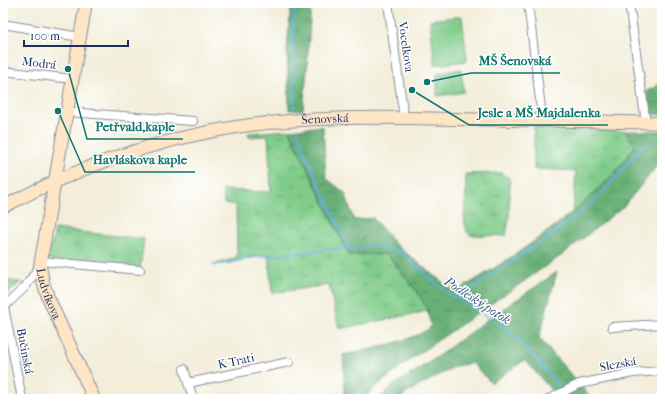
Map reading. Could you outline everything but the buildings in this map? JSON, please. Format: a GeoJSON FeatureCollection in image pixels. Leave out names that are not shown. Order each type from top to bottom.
{"type":"FeatureCollection","features":[{"type":"Feature","properties":{"kind":"main road","name":"Ludvíkova"},"geometry":{"type":"LineString","coordinates":[[86,3],[40,264],[43,282],[48,297],[94,399]]}},
{"type":"Feature","properties":{"kind":"main road","name":"Šenovská"},"geometry":{"type":"LineString","coordinates":[[3,207],[54,181],[93,165],[168,141],[223,129],[295,120],[404,118],[662,123]]}},
{"type":"Feature","properties":{"kind":"street","name":"Vocelkova"},"geometry":{"type":"LineString","coordinates":[[388,3],[404,118]]}},
{"type":"Feature","properties":{"kind":"street"},"geometry":{"type":"LineString","coordinates":[[528,3],[542,120]]}},
{"type":"Feature","properties":{"kind":"street"},"geometry":{"type":"LineString","coordinates":[[629,3],[646,123]]}},
{"type":"Feature","properties":{"kind":"street"},"geometry":{"type":"LineString","coordinates":[[3,24],[80,37]]}},
{"type":"Feature","properties":{"kind":"street","name":"Modrá"},"geometry":{"type":"LineString","coordinates":[[3,71],[73,79]]}},
{"type":"Feature","properties":{"kind":"street"},"geometry":{"type":"LineString","coordinates":[[68,112],[193,121]]}},
{"type":"Feature","properties":{"kind":"street"},"geometry":{"type":"LineString","coordinates":[[40,264],[140,270]]}},
{"type":"Feature","properties":{"kind":"street","name":"Bučinská"},"geometry":{"type":"LineString","coordinates":[[22,399],[4,308],[25,287],[40,264]]}},
{"type":"Feature","properties":{"kind":"street"},"geometry":{"type":"LineString","coordinates":[[612,327],[662,324]]}},
{"type":"Feature","properties":{"kind":"street","name":"K Trati"},"geometry":{"type":"LineString","coordinates":[[188,384],[289,362]]}},
{"type":"Feature","properties":{"kind":"street"},"geometry":{"type":"LineString","coordinates":[[184,369],[193,399]]}},
{"type":"Feature","properties":{"kind":"street","name":"Slezská"},"geometry":{"type":"LineString","coordinates":[[549,399],[579,384],[633,373],[662,370]]}},
{"type":"Feature","properties":{"kind":"green space"},"geometry":{"type":"Polygon","coordinates":[[[291,3],[311,3],[303,110],[289,110],[287,48],[291,3]]]}},
{"type":"Feature","properties":{"kind":"green space"},"geometry":{"type":"Polygon","coordinates":[[[462,16],[467,61],[435,65],[430,20],[462,16]]]}},
{"type":"Feature","properties":{"kind":"green space"},"geometry":{"type":"Polygon","coordinates":[[[461,69],[464,92],[437,96],[437,74],[461,69]]]}},
{"type":"Feature","properties":{"kind":"green space"},"geometry":{"type":"Polygon","coordinates":[[[662,83],[662,115],[650,114],[647,91],[662,83]]]}},
{"type":"Feature","properties":{"kind":"green space"},"geometry":{"type":"Polygon","coordinates":[[[323,126],[326,178],[345,193],[354,220],[373,218],[396,245],[455,292],[537,239],[595,192],[616,172],[635,146],[625,131],[662,131],[662,160],[624,206],[562,255],[414,357],[374,388],[364,399],[345,399],[343,355],[402,341],[431,327],[428,311],[418,293],[387,254],[349,255],[289,130],[323,126]]]}},
{"type":"Feature","properties":{"kind":"green space"},"geometry":{"type":"Polygon","coordinates":[[[534,127],[625,131],[635,146],[614,174],[573,212],[576,171],[534,169],[534,127]]]}},
{"type":"Feature","properties":{"kind":"green space"},"geometry":{"type":"Polygon","coordinates":[[[289,130],[349,255],[387,254],[418,293],[428,311],[339,329],[329,285],[272,293],[268,256],[213,265],[235,258],[237,254],[236,204],[224,204],[223,190],[271,192],[268,136],[249,137],[248,133],[289,130]]]}},
{"type":"Feature","properties":{"kind":"green space"},"geometry":{"type":"Polygon","coordinates":[[[501,173],[508,177],[510,181],[509,219],[506,236],[470,235],[465,227],[464,215],[467,190],[465,174],[501,173]]]}},
{"type":"Feature","properties":{"kind":"green space"},"geometry":{"type":"Polygon","coordinates":[[[55,229],[144,239],[140,270],[45,259],[46,251],[53,241],[55,229]]]}},
{"type":"Feature","properties":{"kind":"green space"},"geometry":{"type":"Polygon","coordinates":[[[557,272],[539,338],[592,399],[559,399],[525,360],[491,383],[472,363],[456,366],[405,394],[400,399],[379,399],[392,386],[430,362],[488,319],[557,272]]]}},
{"type":"Feature","properties":{"kind":"green space"},"geometry":{"type":"Polygon","coordinates":[[[3,280],[21,282],[3,298],[3,280]]]}},
{"type":"Feature","properties":{"kind":"waterway","name":"Podleský potok"},"geometry":{"type":"LineString","coordinates":[[294,108],[293,23],[295,3]]}},
{"type":"Feature","properties":{"kind":"waterway","name":"Podleský potok"},"geometry":{"type":"LineString","coordinates":[[298,131],[305,153],[349,248],[377,246],[395,250],[403,254],[443,290],[509,330],[563,390]]}},
{"type":"Feature","properties":{"kind":"waterway"},"geometry":{"type":"LineString","coordinates":[[458,298],[542,242],[594,202],[647,142]]}},
{"type":"Feature","properties":{"kind":"waterway"},"geometry":{"type":"LineString","coordinates":[[213,265],[230,263],[251,257],[349,248]]}},
{"type":"Feature","properties":{"kind":"waterway","name":"Podleský potok"},"geometry":{"type":"LineString","coordinates":[[566,393],[573,399]]}},
{"type":"Feature","properties":{"kind":"place","name":"Petřvald,kaple"},"geometry":{"type":"Point","coordinates":[68,69]}},
{"type":"Feature","properties":{"kind":"place","name":"MŠ Šenovská"},"geometry":{"type":"Point","coordinates":[427,82]}},
{"type":"Feature","properties":{"kind":"place","name":"Jesle a MŠ Majdalenka"},"geometry":{"type":"Point","coordinates":[412,90]}},
{"type":"Feature","properties":{"kind":"place","name":"Havláskova kaple"},"geometry":{"type":"Point","coordinates":[58,111]}}]}
